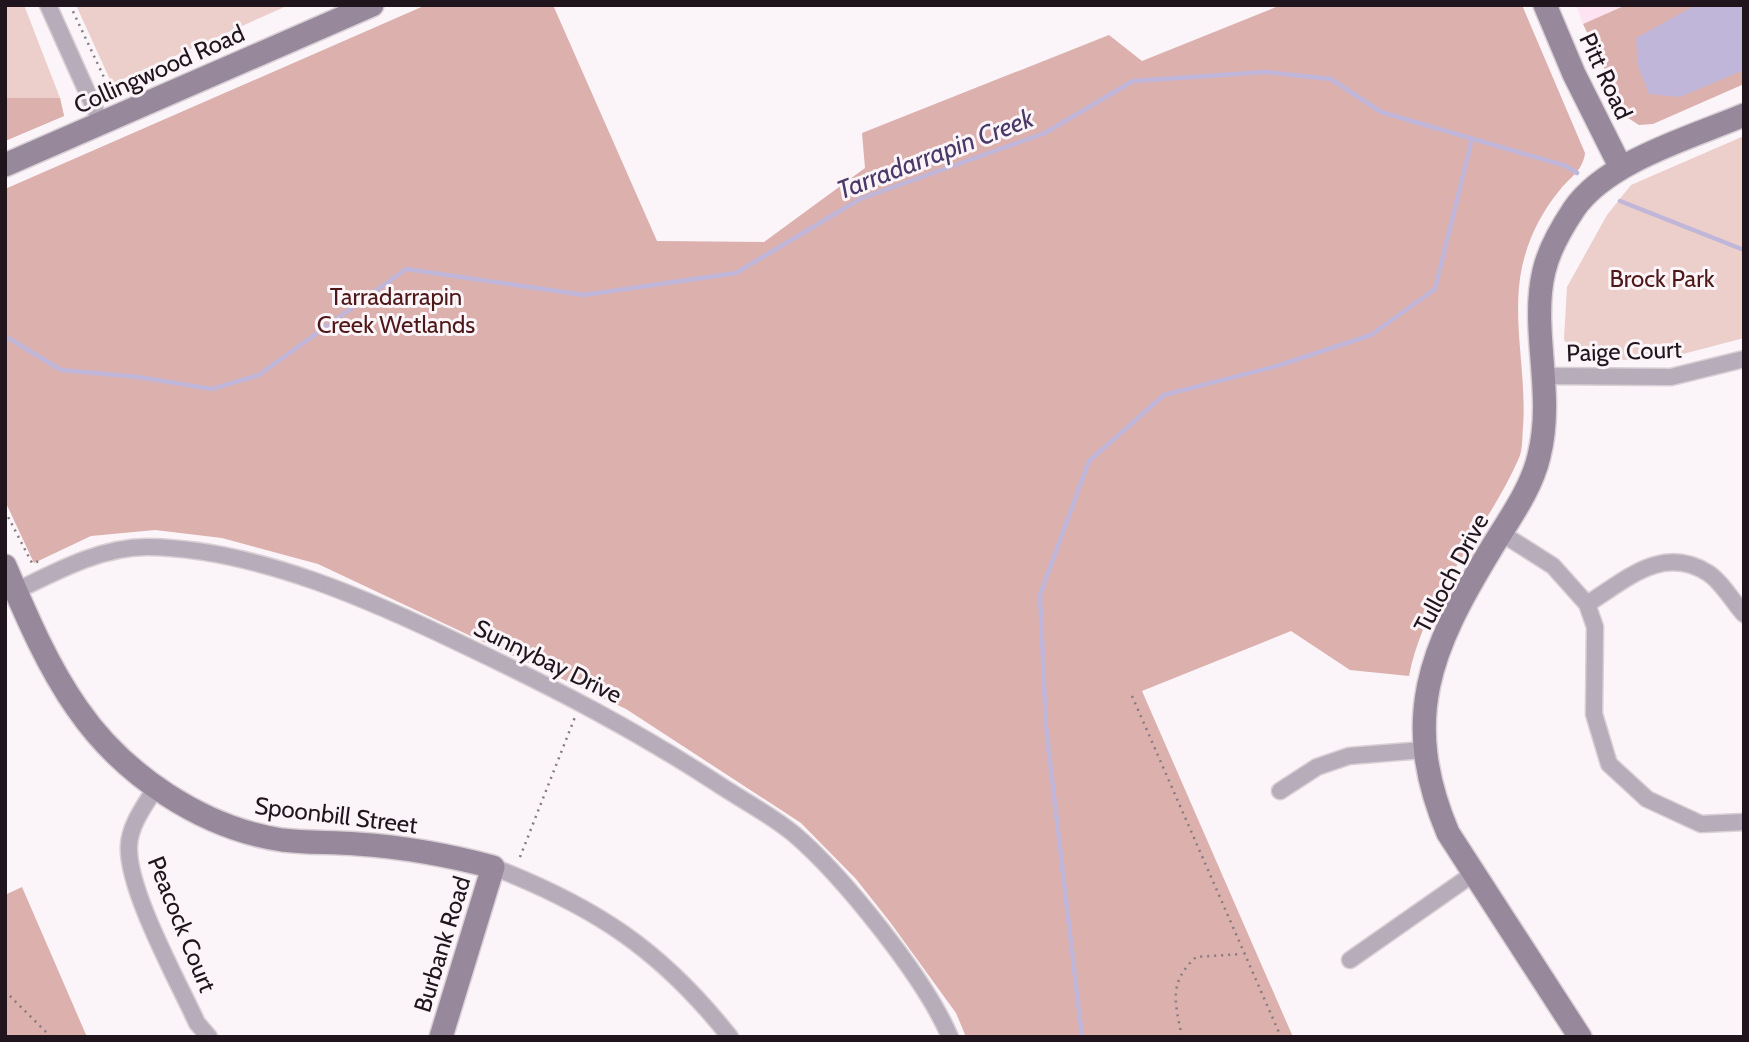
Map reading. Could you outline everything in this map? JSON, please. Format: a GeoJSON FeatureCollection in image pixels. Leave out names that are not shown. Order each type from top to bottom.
{"type":"FeatureCollection","features":[{"type":"Feature","properties":{"kind":"street"},"geometry":{"type":"LineString","coordinates":[[48,5],[101,123]]}},
{"type":"Feature","properties":{"kind":"street","name":"Collingwood Road"},"geometry":{"type":"LineString","coordinates":[[5,165],[372,5]]}},
{"type":"Feature","properties":{"kind":"street","name":"Pitt Road"},"geometry":{"type":"LineString","coordinates":[[1545,5],[1574,74],[1621,168]]}},
{"type":"Feature","properties":{"kind":"street","name":"Tulloch Drive"},"geometry":{"type":"LineString","coordinates":[[1580,1037],[1473,874],[1438,808],[1423,750],[1426,688],[1443,634],[1532,481],[1546,420],[1541,309],[1544,271],[1558,235],[1576,206],[1621,168],[1744,115]]}},
{"type":"Feature","properties":{"kind":"street","name":"Paige Court"},"geometry":{"type":"LineString","coordinates":[[1546,376],[1671,377],[1744,359]]}},
{"type":"Feature","properties":{"kind":"street"},"geometry":{"type":"LineString","coordinates":[[1501,533],[1553,566],[1587,604],[1595,627],[1594,714],[1609,764],[1647,799],[1701,824],[1744,822]]}},
{"type":"Feature","properties":{"kind":"street","name":"Sunnybay Drive"},"geometry":{"type":"LineString","coordinates":[[16,591],[100,554],[147,547],[219,556],[311,578],[421,624],[621,722],[793,834],[846,888],[885,938],[943,1020],[950,1037]]}},
{"type":"Feature","properties":{"kind":"street"},"geometry":{"type":"LineString","coordinates":[[1587,604],[1657,562],[1684,562],[1710,574],[1744,614]]}},
{"type":"Feature","properties":{"kind":"street","name":"Spoonbill Street"},"geometry":{"type":"LineString","coordinates":[[5,566],[48,660],[78,709],[100,738],[156,787],[204,815],[258,835],[283,840],[391,847],[493,867],[548,888],[636,941],[665,964],[730,1037]]}},
{"type":"Feature","properties":{"kind":"street"},"geometry":{"type":"LineString","coordinates":[[1280,792],[1317,767],[1349,756],[1423,750]]}},
{"type":"Feature","properties":{"kind":"street","name":"Peacock Court"},"geometry":{"type":"LineString","coordinates":[[156,787],[135,822],[129,845],[132,873],[197,1023],[209,1037]]}},
{"type":"Feature","properties":{"kind":"street","name":"Burbank Road"},"geometry":{"type":"LineString","coordinates":[[441,1037],[493,867]]}},
{"type":"Feature","properties":{"kind":"street"},"geometry":{"type":"LineString","coordinates":[[1350,960],[1473,874]]}},
{"type":"Feature","properties":{"kind":"path"},"geometry":{"type":"LineString","coordinates":[[70,5],[109,88]]}},
{"type":"Feature","properties":{"kind":"path"},"geometry":{"type":"LineString","coordinates":[[5,511],[32,563],[44,560]]}},
{"type":"Feature","properties":{"kind":"path"},"geometry":{"type":"LineString","coordinates":[[1132,696],[1242,954],[1281,1037]]}},
{"type":"Feature","properties":{"kind":"path"},"geometry":{"type":"LineString","coordinates":[[520,857],[582,702]]}},
{"type":"Feature","properties":{"kind":"path"},"geometry":{"type":"LineString","coordinates":[[1182,1037],[1174,997],[1182,971],[1196,957],[1242,954]]}},
{"type":"Feature","properties":{"kind":"path"},"geometry":{"type":"LineString","coordinates":[[5,991],[51,1037]]}},
{"type":"Feature","properties":{"kind":"shaded area"},"geometry":{"type":"Polygon","coordinates":[[[1576,5],[1626,5],[1583,24],[1576,5]]]}},
{"type":"Feature","properties":{"kind":"shaded area"},"geometry":{"type":"Polygon","coordinates":[[[1696,5],[1744,5],[1744,70],[1680,97],[1649,94],[1638,66],[1636,38],[1696,5]]]}},
{"type":"Feature","properties":{"kind":"green space"},"geometry":{"type":"Polygon","coordinates":[[[5,5],[24,5],[60,98],[64,116],[5,141],[5,5]]]}},
{"type":"Feature","properties":{"kind":"green space"},"geometry":{"type":"Polygon","coordinates":[[[76,5],[289,5],[112,84],[76,5]]]}},
{"type":"Feature","properties":{"kind":"green space","name":"Tarradarrapin Creek Wetlands"},"geometry":{"type":"Polygon","coordinates":[[[426,5],[553,5],[657,241],[764,242],[865,168],[862,133],[1109,35],[1142,61],[1281,5],[1522,5],[1585,153],[1584,159],[1579,170],[1546,208],[1532,236],[1522,267],[1518,306],[1524,407],[1520,454],[1505,486],[1428,618],[1409,676],[1350,670],[1291,631],[1142,691],[1293,1037],[966,1037],[956,1013],[890,922],[856,879],[801,823],[626,709],[318,564],[222,538],[155,530],[91,536],[34,563],[5,501],[5,189],[426,5]]]}},
{"type":"Feature","properties":{"kind":"green space"},"geometry":{"type":"Polygon","coordinates":[[[1626,5],[1744,5],[1744,84],[1653,124],[1639,125],[1628,118],[1583,24],[1626,5]]]}},
{"type":"Feature","properties":{"kind":"green space"},"geometry":{"type":"Polygon","coordinates":[[[5,98],[60,98],[64,116],[5,141],[5,98]]]}},
{"type":"Feature","properties":{"kind":"green space","name":"Brock Park"},"geometry":{"type":"Polygon","coordinates":[[[1744,136],[1744,338],[1660,360],[1619,360],[1570,351],[1564,339],[1567,287],[1607,215],[1631,185],[1744,136]]]}},
{"type":"Feature","properties":{"kind":"green space"},"geometry":{"type":"Polygon","coordinates":[[[22,887],[87,1037],[5,1037],[5,895],[22,887]]]}},
{"type":"Feature","properties":{"kind":"waterway","name":"Tarradarrapin Creek"},"geometry":{"type":"LineString","coordinates":[[5,336],[61,370],[138,377],[212,389],[259,375],[406,269],[584,295],[736,273],[860,199],[1045,133],[1133,81],[1266,72],[1331,79],[1381,112],[1566,166],[1577,173]]}},
{"type":"Feature","properties":{"kind":"waterway"},"geometry":{"type":"LineString","coordinates":[[1082,1037],[1046,727],[1040,595],[1089,461],[1164,395],[1277,366],[1371,335],[1435,289],[1472,139]]}},
{"type":"Feature","properties":{"kind":"waterway","name":"Tarradarrapin Creek"},"geometry":{"type":"LineString","coordinates":[[1620,201],[1744,250]]}}]}
